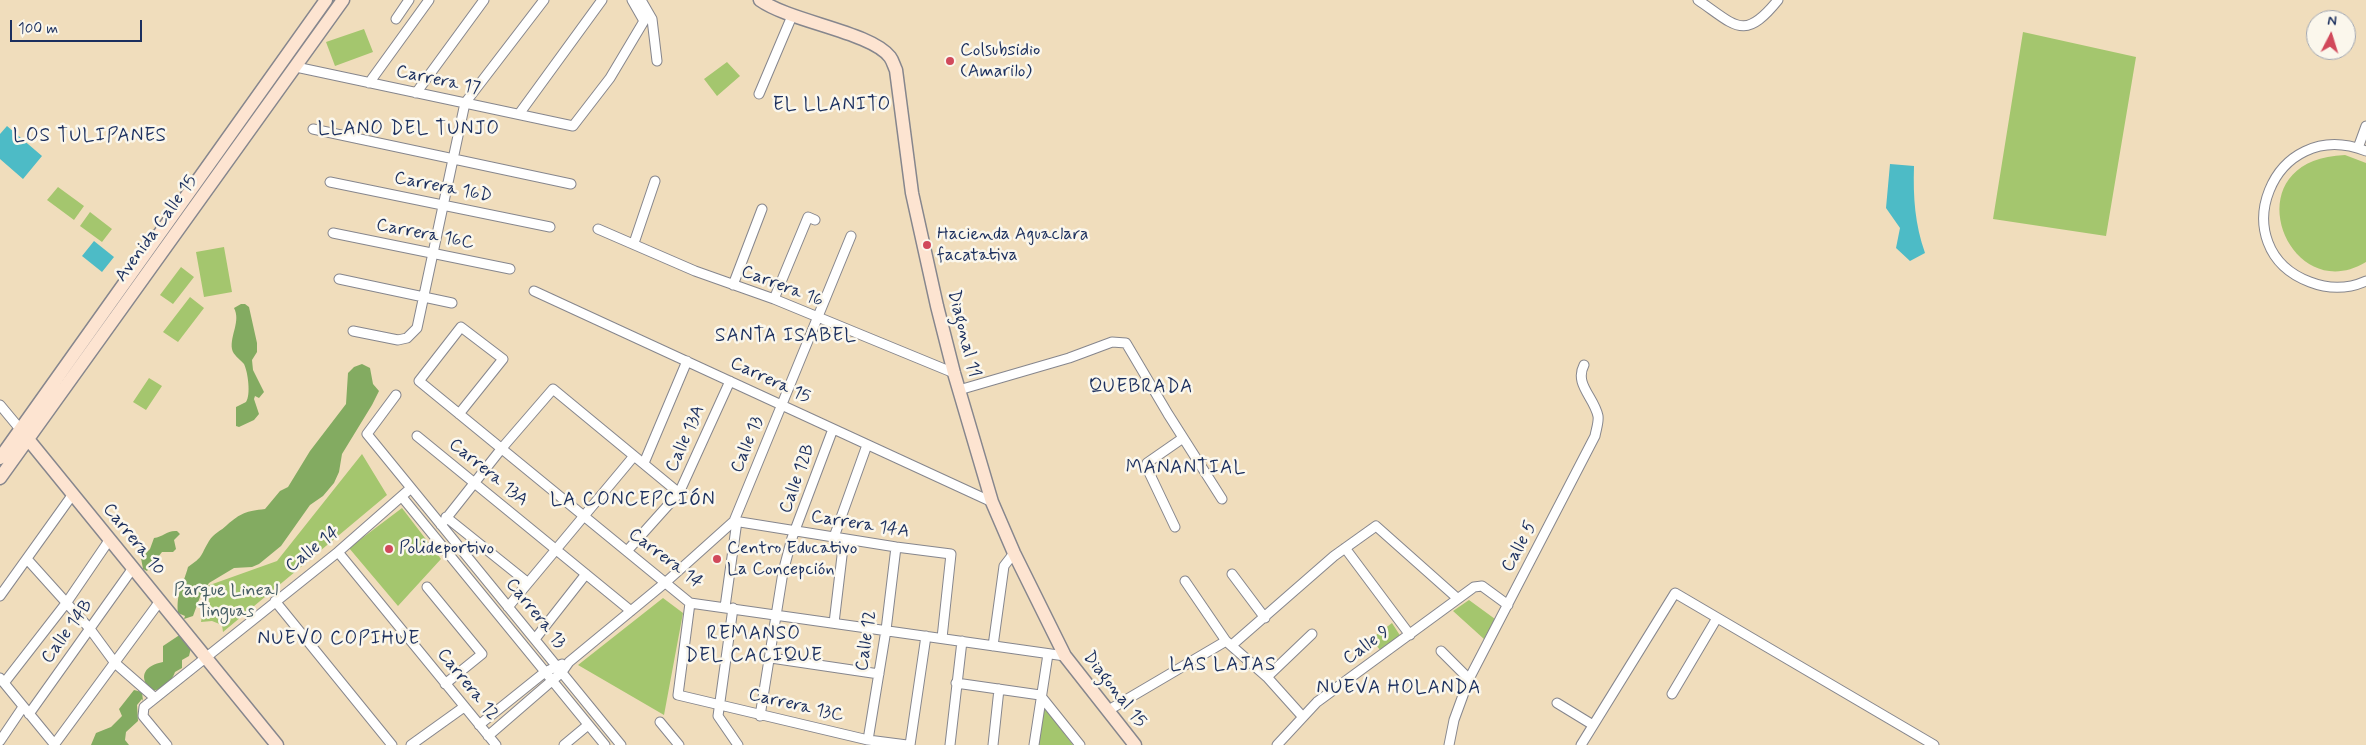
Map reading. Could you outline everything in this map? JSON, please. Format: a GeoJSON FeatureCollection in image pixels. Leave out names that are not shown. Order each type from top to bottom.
{"type":"FeatureCollection","features":[{"type":"Feature","properties":{"kind":"street","name":"Avenida Calle 15"},"geometry":{"type":"LineString","coordinates":[[0,478],[24,434],[326,0]]}},
{"type":"Feature","properties":{"kind":"street","name":"Avenida Calle 15"},"geometry":{"type":"LineString","coordinates":[[0,458],[24,434],[343,0]]}},
{"type":"Feature","properties":{"kind":"street"},"geometry":{"type":"LineString","coordinates":[[396,19],[409,0]]}},
{"type":"Feature","properties":{"kind":"street"},"geometry":{"type":"LineString","coordinates":[[369,83],[429,0]]}},
{"type":"Feature","properties":{"kind":"street"},"geometry":{"type":"LineString","coordinates":[[416,93],[484,0]]}},
{"type":"Feature","properties":{"kind":"street"},"geometry":{"type":"LineString","coordinates":[[353,331],[398,340],[407,338],[417,328],[465,103],[544,0]]}},
{"type":"Feature","properties":{"kind":"street"},"geometry":{"type":"LineString","coordinates":[[519,114],[602,0]]}},
{"type":"Feature","properties":{"kind":"street","name":"Carrera 17"},"geometry":{"type":"LineString","coordinates":[[296,66],[573,126],[610,78],[644,21],[632,0]]}},
{"type":"Feature","properties":{"kind":"street"},"geometry":{"type":"LineString","coordinates":[[641,0],[652,19],[657,61]]}},
{"type":"Feature","properties":{"kind":"street","name":"Diagonal 11"},"geometry":{"type":"LineString","coordinates":[[760,0],[792,16],[871,44],[884,51],[893,62],[896,70],[912,193],[954,373],[992,502],[1014,553],[1065,656]]}},
{"type":"Feature","properties":{"kind":"street"},"geometry":{"type":"LineString","coordinates":[[1698,0],[1738,27],[1750,26],[1762,20],[1778,0]]}},
{"type":"Feature","properties":{"kind":"street"},"geometry":{"type":"LineString","coordinates":[[759,94],[792,16]]}},
{"type":"Feature","properties":{"kind":"street"},"geometry":{"type":"LineString","coordinates":[[284,58],[296,66]]}},
{"type":"Feature","properties":{"kind":"street"},"geometry":{"type":"LineString","coordinates":[[2366,126],[2362,149],[2336,144],[2319,146],[2303,152],[2288,162],[2276,175],[2268,190],[2264,207],[2264,224],[2268,241],[2286,268],[2314,284],[2329,287],[2346,287],[2366,281]]}},
{"type":"Feature","properties":{"kind":"street"},"geometry":{"type":"LineString","coordinates":[[313,129],[571,184]]}},
{"type":"Feature","properties":{"kind":"street"},"geometry":{"type":"LineString","coordinates":[[634,244],[655,181]]}},
{"type":"Feature","properties":{"kind":"street","name":"Carrera 16D"},"geometry":{"type":"LineString","coordinates":[[330,182],[550,226]]}},
{"type":"Feature","properties":{"kind":"street"},"geometry":{"type":"LineString","coordinates":[[733,285],[762,209]]}},
{"type":"Feature","properties":{"kind":"street"},"geometry":{"type":"LineString","coordinates":[[774,299],[808,217],[815,220]]}},
{"type":"Feature","properties":{"kind":"street","name":"Carrera 16"},"geometry":{"type":"LineString","coordinates":[[598,229],[695,271],[774,299],[954,373]]}},
{"type":"Feature","properties":{"kind":"street","name":"Carrera 16C"},"geometry":{"type":"LineString","coordinates":[[333,233],[510,269]]}},
{"type":"Feature","properties":{"kind":"street","name":"Calle 13"},"geometry":{"type":"LineString","coordinates":[[479,725],[545,672],[559,669],[569,662],[736,521],[816,317],[851,236]]}},
{"type":"Feature","properties":{"kind":"street"},"geometry":{"type":"LineString","coordinates":[[339,279],[452,303]]}},
{"type":"Feature","properties":{"kind":"street","name":"Carrera 15"},"geometry":{"type":"LineString","coordinates":[[534,291],[992,502]]}},
{"type":"Feature","properties":{"kind":"street","name":"Carrera 14"},"geometry":{"type":"LineString","coordinates":[[460,414],[503,358],[462,327],[419,381],[690,603],[1065,656]]}},
{"type":"Feature","properties":{"kind":"street"},"geometry":{"type":"LineString","coordinates":[[959,390],[1069,358],[1112,342],[1126,343],[1222,499]]}},
{"type":"Feature","properties":{"kind":"street"},"geometry":{"type":"LineString","coordinates":[[644,463],[686,361]]}},
{"type":"Feature","properties":{"kind":"street","name":"Calle 5"},"geometry":{"type":"LineString","coordinates":[[1449,745],[1454,720],[1469,679],[1595,436],[1599,419],[1581,383],[1580,374],[1584,365]]}},
{"type":"Feature","properties":{"kind":"street","name":"Calle 13A"},"geometry":{"type":"LineString","coordinates":[[627,551],[679,493],[730,381]]}},
{"type":"Feature","properties":{"kind":"street"},"geometry":{"type":"LineString","coordinates":[[444,521],[502,448],[553,389],[679,493]]}},
{"type":"Feature","properties":{"kind":"street","name":"Carrera 13"},"geometry":{"type":"LineString","coordinates":[[396,395],[367,434],[411,488],[444,521],[508,607],[621,745]]}},
{"type":"Feature","properties":{"kind":"street","name":"Carrera 10"},"geometry":{"type":"LineString","coordinates":[[0,404],[277,745]]}},
{"type":"Feature","properties":{"kind":"street","name":"Calle 12B"},"geometry":{"type":"LineString","coordinates":[[760,716],[778,615],[783,572],[833,429]]}},
{"type":"Feature","properties":{"kind":"street","name":"Carrera 13A"},"geometry":{"type":"LineString","coordinates":[[417,436],[631,611]]}},
{"type":"Feature","properties":{"kind":"street"},"geometry":{"type":"LineString","coordinates":[[1176,526],[1146,466],[1147,462],[1183,438]]}},
{"type":"Feature","properties":{"kind":"street"},"geometry":{"type":"LineString","coordinates":[[834,537],[867,445]]}},
{"type":"Feature","properties":{"kind":"street"},"geometry":{"type":"LineString","coordinates":[[508,607],[634,456]]}},
{"type":"Feature","properties":{"kind":"street","name":"Calle 14"},"geometry":{"type":"LineString","coordinates":[[167,745],[143,716],[142,712],[154,698],[338,552],[411,488]]}},
{"type":"Feature","properties":{"kind":"street"},"geometry":{"type":"LineString","coordinates":[[0,596],[73,494]]}},
{"type":"Feature","properties":{"kind":"street","name":"Carrera 13"},"geometry":{"type":"LineString","coordinates":[[402,497],[605,745]]}},
{"type":"Feature","properties":{"kind":"street","name":"Carrera 13"},"geometry":{"type":"LineString","coordinates":[[444,521],[527,582]]}},
{"type":"Feature","properties":{"kind":"street"},"geometry":{"type":"LineString","coordinates":[[736,521],[718,716],[738,745]]}},
{"type":"Feature","properties":{"kind":"street","name":"Carrera 14A"},"geometry":{"type":"LineString","coordinates":[[736,521],[896,547],[952,554],[942,638]]}},
{"type":"Feature","properties":{"kind":"street"},"geometry":{"type":"LineString","coordinates":[[1107,710],[1229,643],[1265,618],[1334,556],[1376,526],[1457,598]]}},
{"type":"Feature","properties":{"kind":"street"},"geometry":{"type":"LineString","coordinates":[[834,623],[844,539]]}},
{"type":"Feature","properties":{"kind":"street"},"geometry":{"type":"LineString","coordinates":[[110,540],[66,602],[2,681],[54,745],[160,601]]}},
{"type":"Feature","properties":{"kind":"street","name":"Calle 12"},"geometry":{"type":"LineString","coordinates":[[868,740],[886,630],[896,547]]}},
{"type":"Feature","properties":{"kind":"street"},"geometry":{"type":"LineString","coordinates":[[1345,548],[1410,635]]}},
{"type":"Feature","properties":{"kind":"street","name":"Carrera 12"},"geometry":{"type":"LineString","coordinates":[[338,552],[496,745]]}},
{"type":"Feature","properties":{"kind":"street"},"geometry":{"type":"LineString","coordinates":[[993,646],[1004,566],[1014,553]]}},
{"type":"Feature","properties":{"kind":"street"},"geometry":{"type":"LineString","coordinates":[[27,559],[90,629],[115,663],[154,698]]}},
{"type":"Feature","properties":{"kind":"street","name":"Calle 14B"},"geometry":{"type":"LineString","coordinates":[[0,740],[90,629],[133,568]]}},
{"type":"Feature","properties":{"kind":"street"},"geometry":{"type":"LineString","coordinates":[[535,639],[586,574]]}},
{"type":"Feature","properties":{"kind":"street"},"geometry":{"type":"LineString","coordinates":[[1232,574],[1265,618]]}},
{"type":"Feature","properties":{"kind":"street"},"geometry":{"type":"LineString","coordinates":[[1185,581],[1229,643],[1267,677],[1302,716]]}},
{"type":"Feature","properties":{"kind":"street","name":"Calle 9"},"geometry":{"type":"LineString","coordinates":[[1277,745],[1317,702],[1410,635],[1457,598],[1478,586],[1508,605]]}},
{"type":"Feature","properties":{"kind":"street"},"geometry":{"type":"LineString","coordinates":[[427,587],[482,654],[445,684]]}},
{"type":"Feature","properties":{"kind":"street"},"geometry":{"type":"LineString","coordinates":[[1580,745],[1675,593],[1934,745]]}},
{"type":"Feature","properties":{"kind":"street"},"geometry":{"type":"LineString","coordinates":[[275,601],[392,745]]}},
{"type":"Feature","properties":{"kind":"street","name":"Carrera 13C"},"geometry":{"type":"LineString","coordinates":[[690,603],[678,695],[720,704],[760,716],[868,740],[909,745]]}},
{"type":"Feature","properties":{"kind":"street"},"geometry":{"type":"LineString","coordinates":[[1672,694],[1717,618]]}},
{"type":"Feature","properties":{"kind":"street"},"geometry":{"type":"LineString","coordinates":[[1267,677],[1312,634]]}},
{"type":"Feature","properties":{"kind":"street"},"geometry":{"type":"LineString","coordinates":[[909,745],[926,636]]}},
{"type":"Feature","properties":{"kind":"street"},"geometry":{"type":"LineString","coordinates":[[950,745],[962,641]]}},
{"type":"Feature","properties":{"kind":"street"},"geometry":{"type":"LineString","coordinates":[[1441,651],[1469,679]]}},
{"type":"Feature","properties":{"kind":"street"},"geometry":{"type":"LineString","coordinates":[[1034,745],[1040,695],[1048,654]]}},
{"type":"Feature","properties":{"kind":"street","name":"Diagonal 15"},"geometry":{"type":"LineString","coordinates":[[1065,656],[1135,745]]}},
{"type":"Feature","properties":{"kind":"street"},"geometry":{"type":"LineString","coordinates":[[771,658],[879,674]]}},
{"type":"Feature","properties":{"kind":"street","name":"Calle 13"},"geometry":{"type":"LineString","coordinates":[[488,736],[552,681],[559,669]]}},
{"type":"Feature","properties":{"kind":"street"},"geometry":{"type":"LineString","coordinates":[[956,683],[1040,695],[1080,745]]}},
{"type":"Feature","properties":{"kind":"street"},"geometry":{"type":"LineString","coordinates":[[993,745],[999,689]]}},
{"type":"Feature","properties":{"kind":"street"},"geometry":{"type":"LineString","coordinates":[[1558,704],[1593,725]]}},
{"type":"Feature","properties":{"kind":"street"},"geometry":{"type":"LineString","coordinates":[[411,745],[464,707]]}},
{"type":"Feature","properties":{"kind":"street"},"geometry":{"type":"LineString","coordinates":[[660,722],[679,745]]}},
{"type":"Feature","properties":{"kind":"street"},"geometry":{"type":"LineString","coordinates":[[564,745],[588,726]]}},
{"type":"Feature","properties":{"kind":"green space"},"geometry":{"type":"Polygon","coordinates":[[[364,29],[373,52],[335,66],[326,42],[364,29]]]}},
{"type":"Feature","properties":{"kind":"green space"},"geometry":{"type":"Polygon","coordinates":[[[2023,32],[2136,57],[2106,236],[1993,219],[2023,32]]]}},
{"type":"Feature","properties":{"kind":"green space"},"geometry":{"type":"Polygon","coordinates":[[[727,62],[740,76],[717,96],[704,79],[727,62]]]}},
{"type":"Feature","properties":{"kind":"green space"},"geometry":{"type":"Polygon","coordinates":[[[2345,155],[2366,163],[2366,262],[2338,271],[2313,266],[2294,250],[2282,228],[2280,203],[2288,180],[2309,163],[2345,155]]]}},
{"type":"Feature","properties":{"kind":"green space"},"geometry":{"type":"Polygon","coordinates":[[[58,187],[84,206],[74,220],[47,200],[58,187]]]}},
{"type":"Feature","properties":{"kind":"green space"},"geometry":{"type":"Polygon","coordinates":[[[90,212],[112,229],[102,242],[80,226],[90,212]]]}},
{"type":"Feature","properties":{"kind":"green space"},"geometry":{"type":"Polygon","coordinates":[[[224,247],[232,292],[204,297],[196,252],[224,247]]]}},
{"type":"Feature","properties":{"kind":"green space"},"geometry":{"type":"Polygon","coordinates":[[[181,267],[194,277],[173,304],[160,295],[181,267]]]}},
{"type":"Feature","properties":{"kind":"green space"},"geometry":{"type":"Polygon","coordinates":[[[190,297],[204,308],[178,342],[163,332],[190,297]]]}},
{"type":"Feature","properties":{"kind":"green space"},"geometry":{"type":"Polygon","coordinates":[[[241,304],[249,307],[257,343],[257,352],[252,360],[253,370],[264,392],[259,398],[255,396],[254,399],[259,414],[254,420],[239,427],[236,426],[236,407],[246,402],[249,389],[244,364],[232,349],[232,339],[236,323],[234,308],[241,304]]]}},
{"type":"Feature","properties":{"kind":"green space"},"geometry":{"type":"Polygon","coordinates":[[[362,364],[370,368],[373,384],[379,391],[342,454],[339,472],[334,483],[323,496],[310,505],[281,546],[259,564],[252,567],[234,568],[209,583],[200,597],[193,616],[184,619],[185,616],[178,613],[178,600],[188,567],[199,558],[215,534],[240,515],[265,509],[280,491],[288,487],[310,451],[346,404],[348,373],[354,367],[362,364]]]}},
{"type":"Feature","properties":{"kind":"green space"},"geometry":{"type":"Polygon","coordinates":[[[149,378],[162,386],[146,410],[133,402],[149,378]]]}},
{"type":"Feature","properties":{"kind":"green space","name":"Parque Lineal Tinguas"},"geometry":{"type":"Polygon","coordinates":[[[362,454],[387,495],[223,632],[222,625],[212,621],[201,622],[207,586],[277,561],[362,454]]]}},
{"type":"Feature","properties":{"kind":"green space"},"geometry":{"type":"Polygon","coordinates":[[[402,508],[441,559],[398,606],[349,548],[402,508]]]}},
{"type":"Feature","properties":{"kind":"green space"},"geometry":{"type":"Polygon","coordinates":[[[177,531],[180,534],[174,540],[176,549],[173,552],[162,552],[147,571],[143,569],[141,558],[150,549],[154,538],[177,531]]]}},
{"type":"Feature","properties":{"kind":"green space"},"geometry":{"type":"Polygon","coordinates":[[[663,598],[683,613],[664,715],[578,665],[663,598]]]}},
{"type":"Feature","properties":{"kind":"green space"},"geometry":{"type":"Polygon","coordinates":[[[1469,600],[1495,619],[1484,639],[1453,611],[1469,600]]]}},
{"type":"Feature","properties":{"kind":"green space"},"geometry":{"type":"Polygon","coordinates":[[[1392,623],[1401,637],[1381,651],[1371,639],[1392,623]]]}},
{"type":"Feature","properties":{"kind":"green space"},"geometry":{"type":"Polygon","coordinates":[[[181,634],[191,648],[189,656],[182,660],[182,668],[175,672],[172,679],[163,688],[151,690],[145,680],[145,672],[157,663],[163,662],[163,646],[181,634]]]}},
{"type":"Feature","properties":{"kind":"green space"},"geometry":{"type":"Polygon","coordinates":[[[134,690],[142,692],[143,701],[142,699],[137,705],[138,721],[126,732],[125,740],[129,745],[91,745],[96,733],[111,727],[122,716],[119,709],[134,690]]]}},
{"type":"Feature","properties":{"kind":"green space"},"geometry":{"type":"Polygon","coordinates":[[[1044,707],[1073,745],[1039,745],[1044,707]]]}},
{"type":"Feature","properties":{"kind":"water"},"geometry":{"type":"Polygon","coordinates":[[[7,126],[42,156],[23,179],[0,159],[0,134],[7,126]]]}},
{"type":"Feature","properties":{"kind":"water"},"geometry":{"type":"Polygon","coordinates":[[[1890,164],[1914,166],[1915,211],[1925,253],[1910,261],[1896,248],[1900,228],[1886,208],[1890,164]]]}},
{"type":"Feature","properties":{"kind":"water"},"geometry":{"type":"Polygon","coordinates":[[[94,241],[114,257],[102,272],[82,256],[94,241]]]}},
{"type":"Feature","properties":{"kind":"place","name":"Colsubsidio (Amarilo)"},"geometry":{"type":"Point","coordinates":[950,61]}},
{"type":"Feature","properties":{"kind":"place","name":"Hacienda Aguaclara facatativa"},"geometry":{"type":"Point","coordinates":[927,245]}},
{"type":"Feature","properties":{"kind":"place","name":"Polideportivo"},"geometry":{"type":"Point","coordinates":[389,549]}},
{"type":"Feature","properties":{"kind":"place","name":"Centro Educativo La Concepción"},"geometry":{"type":"Point","coordinates":[717,559]}},
{"type":"Feature","properties":{"kind":"district","name":"EL LLANITO"},"geometry":{"type":"Point","coordinates":[832,106]}},
{"type":"Feature","properties":{"kind":"district","name":"LLANO DEL TUNJO"},"geometry":{"type":"Point","coordinates":[409,130]}},
{"type":"Feature","properties":{"kind":"district","name":"LOS TULIPANES"},"geometry":{"type":"Point","coordinates":[90,137]}},
{"type":"Feature","properties":{"kind":"district","name":"SANTA ISABEL"},"geometry":{"type":"Point","coordinates":[786,337]}},
{"type":"Feature","properties":{"kind":"district","name":"QUEBRADA"},"geometry":{"type":"Point","coordinates":[1141,388]}},
{"type":"Feature","properties":{"kind":"district","name":"MANANTIAL"},"geometry":{"type":"Point","coordinates":[1186,469]}},
{"type":"Feature","properties":{"kind":"district","name":"LA CONCEPCIÓN"},"geometry":{"type":"Point","coordinates":[633,501]}},
{"type":"Feature","properties":{"kind":"district","name":"NUEVO COPIHUE"},"geometry":{"type":"Point","coordinates":[339,640]}},
{"type":"Feature","properties":{"kind":"district","name":"REMANSO DEL CACIQUE"},"geometry":{"type":"Point","coordinates":[754,646]}},
{"type":"Feature","properties":{"kind":"district","name":"LAS LAJAS"},"geometry":{"type":"Point","coordinates":[1223,666]}},
{"type":"Feature","properties":{"kind":"district","name":"NUEVA HOLANDA"},"geometry":{"type":"Point","coordinates":[1399,689]}}]}
